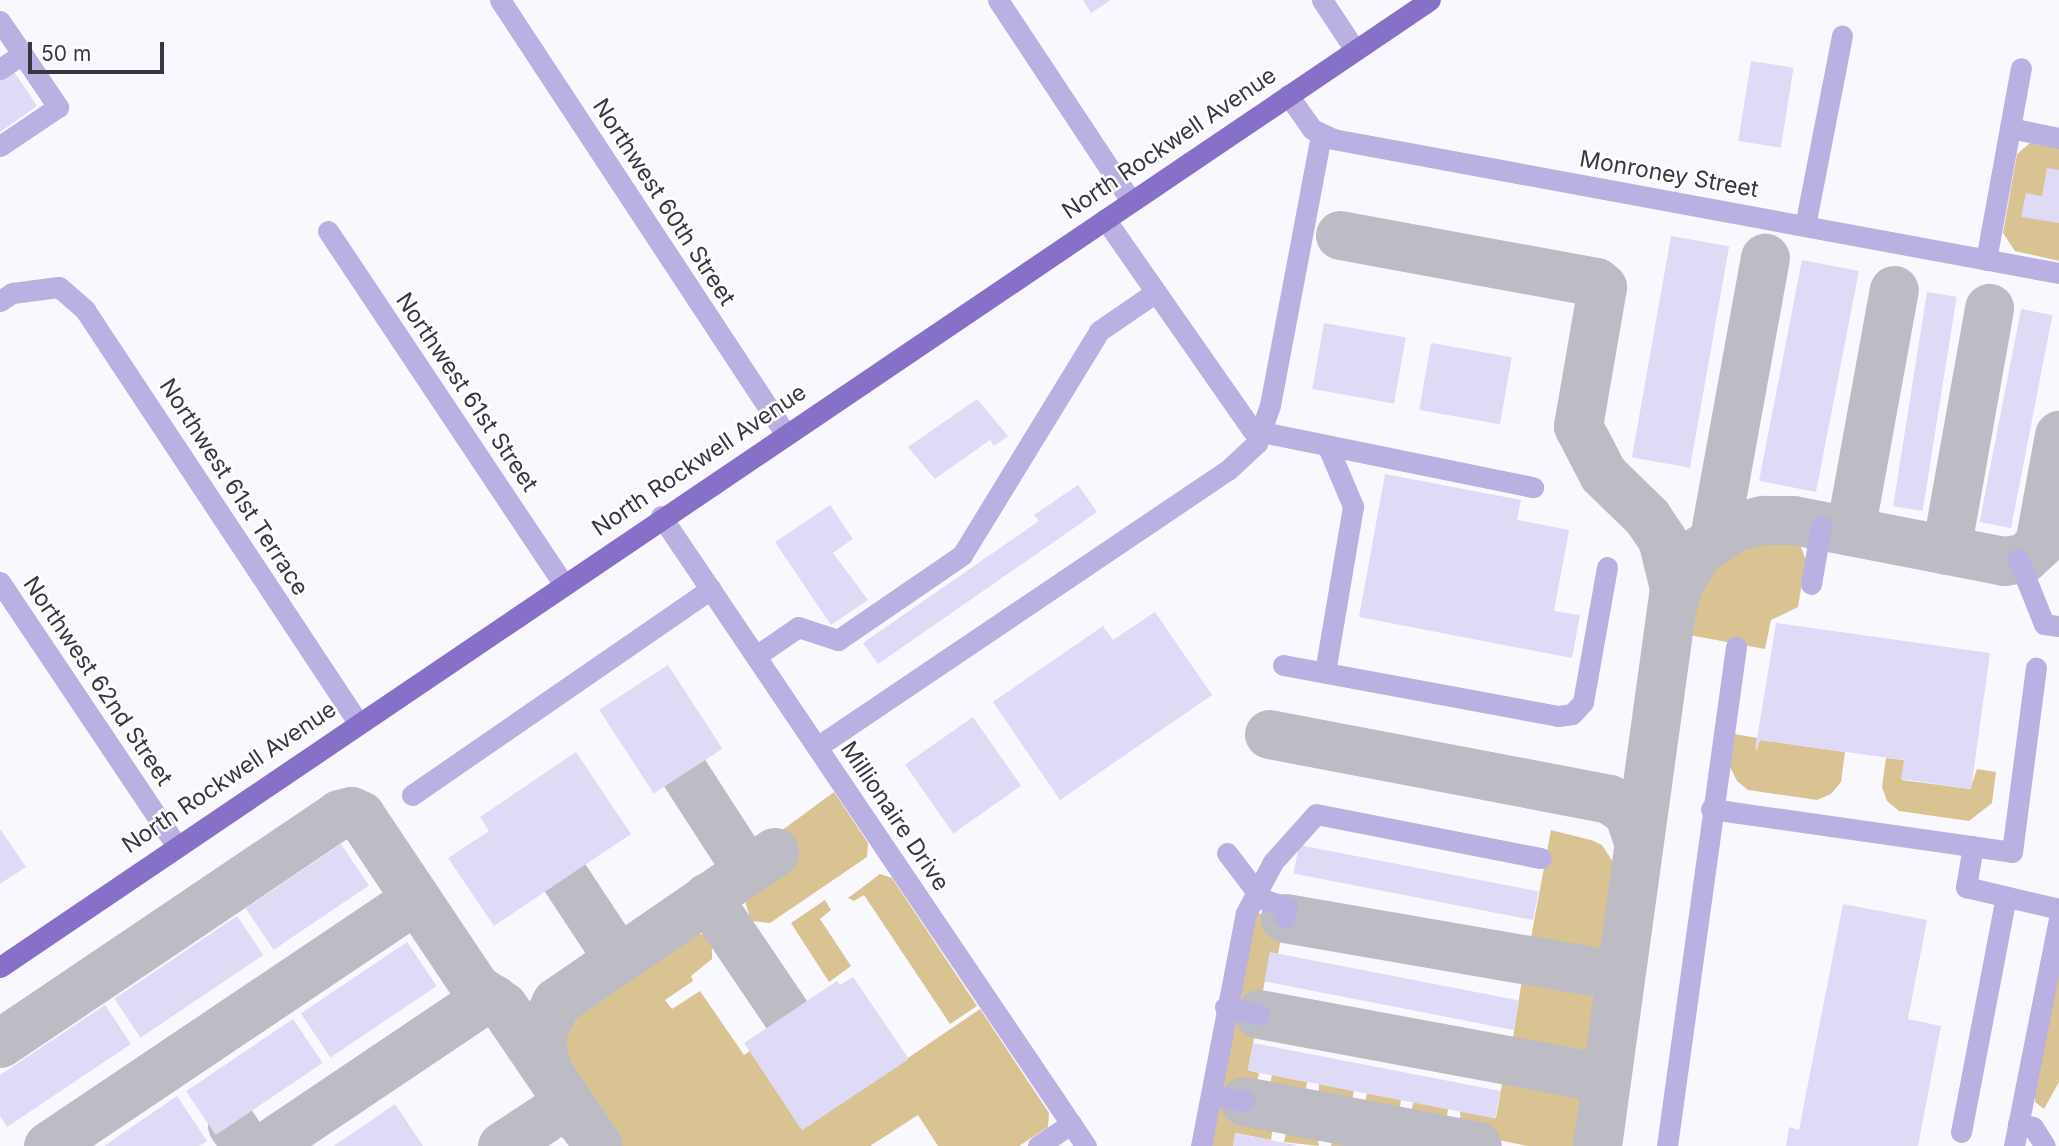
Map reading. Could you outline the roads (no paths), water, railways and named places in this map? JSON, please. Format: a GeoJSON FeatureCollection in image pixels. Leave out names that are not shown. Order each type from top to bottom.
{"type":"FeatureCollection","features":[{"type":"Feature","properties":{"kind":"main road","name":"North Rockwell Avenue"},"geometry":{"type":"LineString","coordinates":[[0,967],[662,516],[1430,0]]}},
{"type":"Feature","properties":{"kind":"street","name":"Northwest 60th Street"},"geometry":{"type":"LineString","coordinates":[[500,0],[785,433]]}},
{"type":"Feature","properties":{"kind":"street"},"geometry":{"type":"LineString","coordinates":[[998,0],[1130,201]]}},
{"type":"Feature","properties":{"kind":"street"},"geometry":{"type":"LineString","coordinates":[[1322,0],[1355,50]]}},
{"type":"Feature","properties":{"kind":"street"},"geometry":{"type":"LineString","coordinates":[[0,21],[58,107],[0,146]]}},
{"type":"Feature","properties":{"kind":"street"},"geometry":{"type":"LineString","coordinates":[[1805,226],[1842,36]]}},
{"type":"Feature","properties":{"kind":"street"},"geometry":{"type":"LineString","coordinates":[[0,69],[22,54]]}},
{"type":"Feature","properties":{"kind":"street"},"geometry":{"type":"LineString","coordinates":[[1986,260],[2021,68]]}},
{"type":"Feature","properties":{"kind":"street"},"geometry":{"type":"LineString","coordinates":[[817,747],[1228,470],[1263,434],[1321,135],[1288,95]]}},
{"type":"Feature","properties":{"kind":"street"},"geometry":{"type":"LineString","coordinates":[[2010,128],[2059,138]]}},
{"type":"Feature","properties":{"kind":"street","name":"Monroney Street"},"geometry":{"type":"LineString","coordinates":[[1321,135],[2059,273]]}},
{"type":"Feature","properties":{"kind":"street"},"geometry":{"type":"LineString","coordinates":[[1105,219],[1245,424],[1263,434],[1533,488]]}},
{"type":"Feature","properties":{"kind":"street","name":"Northwest 61st Street"},"geometry":{"type":"LineString","coordinates":[[328,231],[563,583]]}},
{"type":"Feature","properties":{"kind":"street","name":"Northwest 61st Terrace"},"geometry":{"type":"LineString","coordinates":[[0,301],[12,293],[58,287],[85,310],[358,722]]}},
{"type":"Feature","properties":{"kind":"street"},"geometry":{"type":"LineString","coordinates":[[756,656],[798,627],[838,640],[962,555],[1099,331],[1156,292]]}},
{"type":"Feature","properties":{"kind":"street"},"geometry":{"type":"LineString","coordinates":[[1325,672],[1353,506],[1328,447]]}},
{"type":"Feature","properties":{"kind":"street","name":"Millionaire Drive"},"geometry":{"type":"LineString","coordinates":[[662,516],[1086,1146]]}},
{"type":"Feature","properties":{"kind":"street"},"geometry":{"type":"LineString","coordinates":[[1811,584],[1821,526]]}},
{"type":"Feature","properties":{"kind":"street"},"geometry":{"type":"LineString","coordinates":[[2018,559],[2044,624],[2059,626]]}},
{"type":"Feature","properties":{"kind":"street"},"geometry":{"type":"LineString","coordinates":[[1283,665],[1558,716],[1572,713],[1583,702],[1607,568]]}},
{"type":"Feature","properties":{"kind":"street","name":"Northwest 62nd Street"},"geometry":{"type":"LineString","coordinates":[[0,582],[176,845]]}},
{"type":"Feature","properties":{"kind":"street"},"geometry":{"type":"LineString","coordinates":[[412,795],[711,589]]}},
{"type":"Feature","properties":{"kind":"street"},"geometry":{"type":"LineString","coordinates":[[1667,1146],[1711,810],[1736,647]]}},
{"type":"Feature","properties":{"kind":"street"},"geometry":{"type":"LineString","coordinates":[[1711,810],[2012,852],[2036,668]]}},
{"type":"Feature","properties":{"kind":"street"},"geometry":{"type":"LineString","coordinates":[[1201,1146],[1212,1095],[1225,1007],[1246,913],[1273,862],[1316,814],[1541,858]]}},
{"type":"Feature","properties":{"kind":"street"},"geometry":{"type":"LineString","coordinates":[[1973,846],[1966,887],[2059,909]]}},
{"type":"Feature","properties":{"kind":"street"},"geometry":{"type":"LineString","coordinates":[[1227,853],[1262,899],[1287,907],[1285,918]]}},
{"type":"Feature","properties":{"kind":"street"},"geometry":{"type":"LineString","coordinates":[[1961,1132],[2006,897]]}},
{"type":"Feature","properties":{"kind":"street"},"geometry":{"type":"LineString","coordinates":[[2014,1146],[2059,918]]}},
{"type":"Feature","properties":{"kind":"street"},"geometry":{"type":"LineString","coordinates":[[1225,1007],[1259,1014]]}},
{"type":"Feature","properties":{"kind":"street"},"geometry":{"type":"LineString","coordinates":[[1212,1095],[1244,1101]]}},
{"type":"Feature","properties":{"kind":"street"},"geometry":{"type":"LineString","coordinates":[[1038,1146],[1071,1124]]}},
{"type":"Feature","properties":{"kind":"street"},"geometry":{"type":"LineString","coordinates":[[2018,1124],[2033,1127],[2045,1146]]}}]}
